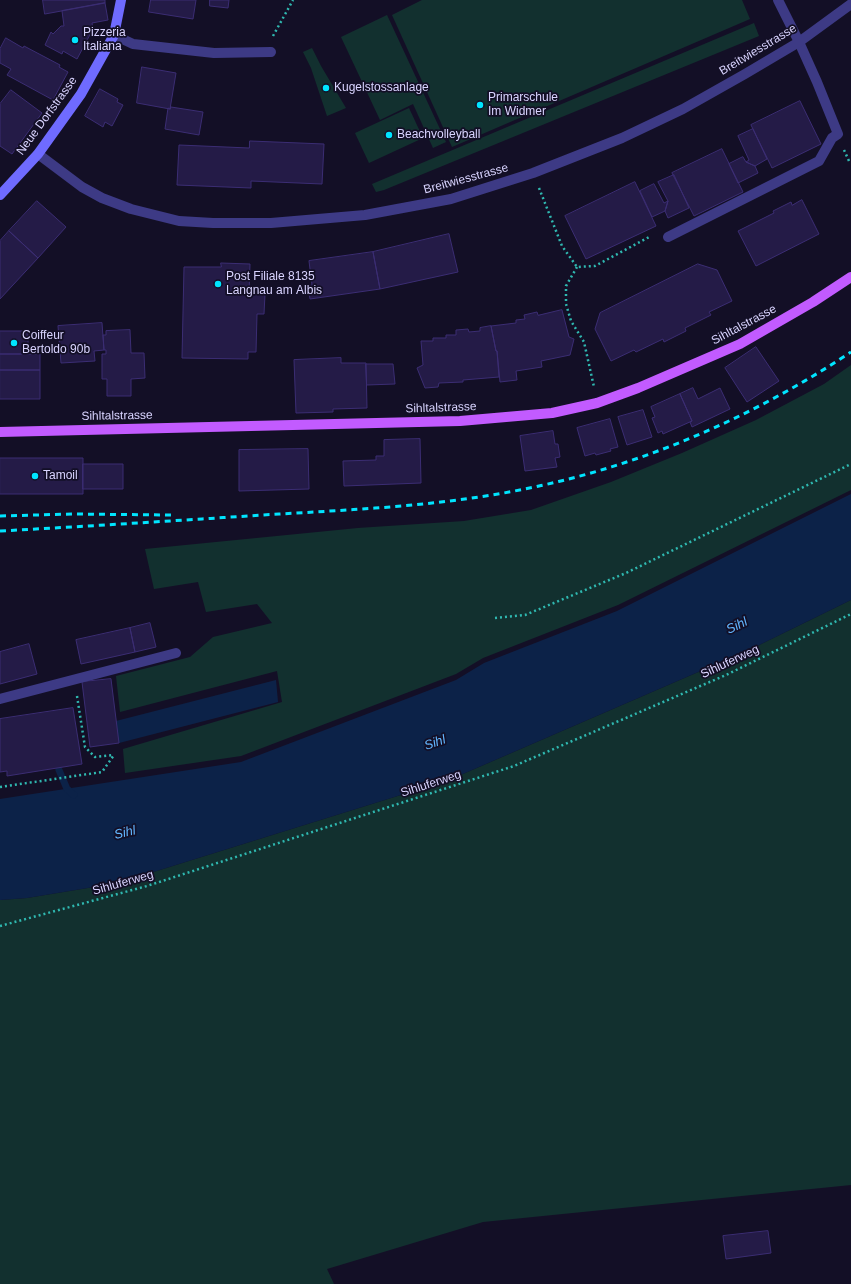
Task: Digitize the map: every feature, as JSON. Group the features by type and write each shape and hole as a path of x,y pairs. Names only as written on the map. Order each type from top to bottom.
{"main road":[{"name":"Neue Dorfstrasse","path":"0,195 38,154 81,94 114,35 121,0"},
{"name":"Sihltalstrasse","path":"0,432 460,421 552,413 597,403 638,388 740,344 813,302 851,277"}],"street":[{"path":"668,237 819,161 832,138 838,134 817,82 778,0"},
{"name":"Breitwiesstrasse","path":"38,154 82,187 102,198 131,209 179,221 213,223 271,223 365,215 451,199 533,173 622,138 683,109 799,42 851,4"},
{"path":"114,35 133,44 200,52 271,52"},
{"path":"0,699 176,653"}],"path":[{"path":"271,52 272,39 293,0"},
{"path":"533,173 562,246 577,266"},
{"path":"577,266 594,266 651,236 668,237"},
{"path":"577,266 566,286 566,304 571,321 584,342 597,403"},
{"path":"495,618 525,615 626,574 851,464"},
{"name":"Sihluferweg","path":"0,926 147,886 514,766 726,675 851,614"},
{"path":"0,787 102,772 114,755 94,757 85,747 74,680"}],"green space":[{"path":"422,0 742,0 750,19 452,147 392,15"},
{"path":"387,15 446,142 433,148 413,104 380,120 341,37"},
{"path":"754,23 759,36 384,190 376,192 372,184"},
{"name":"Kugelstossanlage","path":"312,48 346,108 327,116 311,68 303,52"},
{"name":"Beachvolleyball","path":"409,108 423,138 369,163 355,133"},
{"path":"851,365 851,490 618,605 483,658 456,674 241,756 125,773 123,749 282,702 277,671 120,712 116,676 190,657 213,637 272,623 257,604 206,612 198,582 154,589 145,549 358,528 464,521 531,510 611,482 682,453 756,420 824,384"},
{"path":"851,600 851,1185 483,1222 327,1269 334,1284 0,1284 0,900 27,898 118,883 449,780 749,650"}],"water":[{"name":"Sihl","path":"851,494 851,600 749,650 449,780 118,883 27,898 0,900 0,799 241,762 456,680 484,663 617,611"},
{"path":"276,680 278,702 119,743 116,721"}],"building":[{"path":"43,0 105,0 105,3 45,14"},
{"path":"151,0 196,0 193,19 149,12"},
{"path":"210,0 229,0 228,8 210,6"},
{"path":"105,3 108,20 92,23 93,29 77,59 63,51 62,54 45,45 51,32 53,34 61,26 64,26 62,11"},
{"path":"6,38 23,48 24,46 60,65 59,67 68,72 53,100 7,75 11,69 0,63 0,49"},
{"path":"142,67 176,73 170,109 137,103"},
{"path":"100,89 118,99 117,102 123,105 112,126 105,122 103,127 85,116"},
{"path":"11,90 42,113 12,154 0,146 0,104"},
{"path":"800,101 821,144 772,168 751,125"},
{"path":"171,107 203,112 199,135 165,129 168,108 170,109"},
{"path":"753,129 767,159 755,166 746,162 749,160 738,136"},
{"path":"250,141 324,144 322,184 251,181 251,188 177,185 179,145 249,148"},
{"path":"722,149 743,192 694,216 672,173"},
{"path":"743,157 746,162 755,166 758,173 738,183 729,164"},
{"path":"674,175 689,208 668,218 665,211 668,201 658,182"},
{"path":"635,182 656,226 586,259 565,216"},
{"path":"654,184 664,203 668,201 665,211 652,217 640,191"},
{"path":"802,200 819,234 756,266 738,231 774,213 773,211 791,202 792,205"},
{"path":"37,201 66,227 38,258 9,231"},
{"path":"9,231 38,258 0,299 0,241"},
{"path":"449,234 458,272 380,289 373,252"},
{"path":"373,252 380,289 310,299 308,286 312,285 309,261"},
{"path":"221,263 250,264 249,294 265,294 264,314 257,314 256,352 248,352 248,359 182,358 184,267 221,267"},
{"path":"698,264 717,270 732,301 709,312 711,315 685,328 686,331 664,342 663,339 636,352 634,350 611,361 595,329 600,313"},
{"path":"562,310 569,337 574,339 570,355 541,361 542,367 516,371 517,380 500,382 497,351 491,326 516,323 516,320 525,319 524,315 537,312 538,315"},
{"path":"102,323 104,350 94,351 95,361 61,363 58,326"},
{"path":"491,326 497,351 499,377 463,380 463,382 439,383 438,387 425,388 417,368 423,365 421,341 433,341 433,338 446,338 446,335 456,335 456,330 468,329 469,332 480,331 480,328"},
{"path":"130,330 131,353 144,353 145,378 131,379 131,396 107,396 107,379 102,379 102,354 106,354 106,350 104,350 103,335 106,335 106,331"},
{"name":"Coiffeur Bertoldo 90b","path":"0,331 28,331 28,354 0,354"},
{"path":"756,347 779,381 747,402 725,368"},
{"path":"0,354 40,354 40,370 0,370"},
{"path":"341,358 341,363 366,363 367,408 333,409 333,412 296,413 294,360"},
{"path":"366,364 393,364 395,384 367,385"},
{"path":"0,370 40,370 40,399 0,399"},
{"path":"693,388 698,399 720,388 730,409 692,427 690,422 692,421 680,394"},
{"path":"680,394 692,421 663,434 662,431 658,433 652,418 655,417 651,407"},
{"path":"643,410 652,437 627,445 618,417"},
{"path":"610,419 618,447 610,449 611,451 585,456 577,428"},
{"path":"553,431 555,444 558,444 560,457 555,458 557,467 525,471 520,436"},
{"path":"420,439 421,483 344,486 343,461 376,460 376,456 384,456 384,440"},
{"path":"308,449 309,489 239,491 239,450"},
{"path":"0,458 83,458 83,494 0,494"},
{"path":"83,464 123,464 123,489 83,489"},
{"path":"150,623 156,647 135,652 130,628"},
{"path":"130,628 135,652 81,664 76,640"},
{"path":"29,644 37,674 0,684 0,652"},
{"path":"111,679 119,743 90,747 82,682"},
{"path":"73,708 82,764 7,776 7,771 0,772 0,719"},
{"path":"768,1231 771,1253 726,1259 723,1236"}],"waterway":[{"path":"59,770 67,789 74,795"}],"railway":[{"path":"0,531 409,505 474,498 539,486 621,464 701,434 778,396 851,352"},
{"path":"0,516 72,514 171,515"}],"place":[{"name":"Pizzeria Italiana","path":"75,40"},
{"name":"Kugelstossanlage","path":"326,88"},
{"name":"Primarschule Im Widmer","path":"480,105"},
{"name":"Beachvolleyball","path":"389,135"},
{"name":"Post Filiale 8135 Langnau am Albis","path":"218,284"},
{"name":"Coiffeur Bertoldo 90b","path":"14,343"},
{"name":"Tamoil","path":"35,476"}]}
